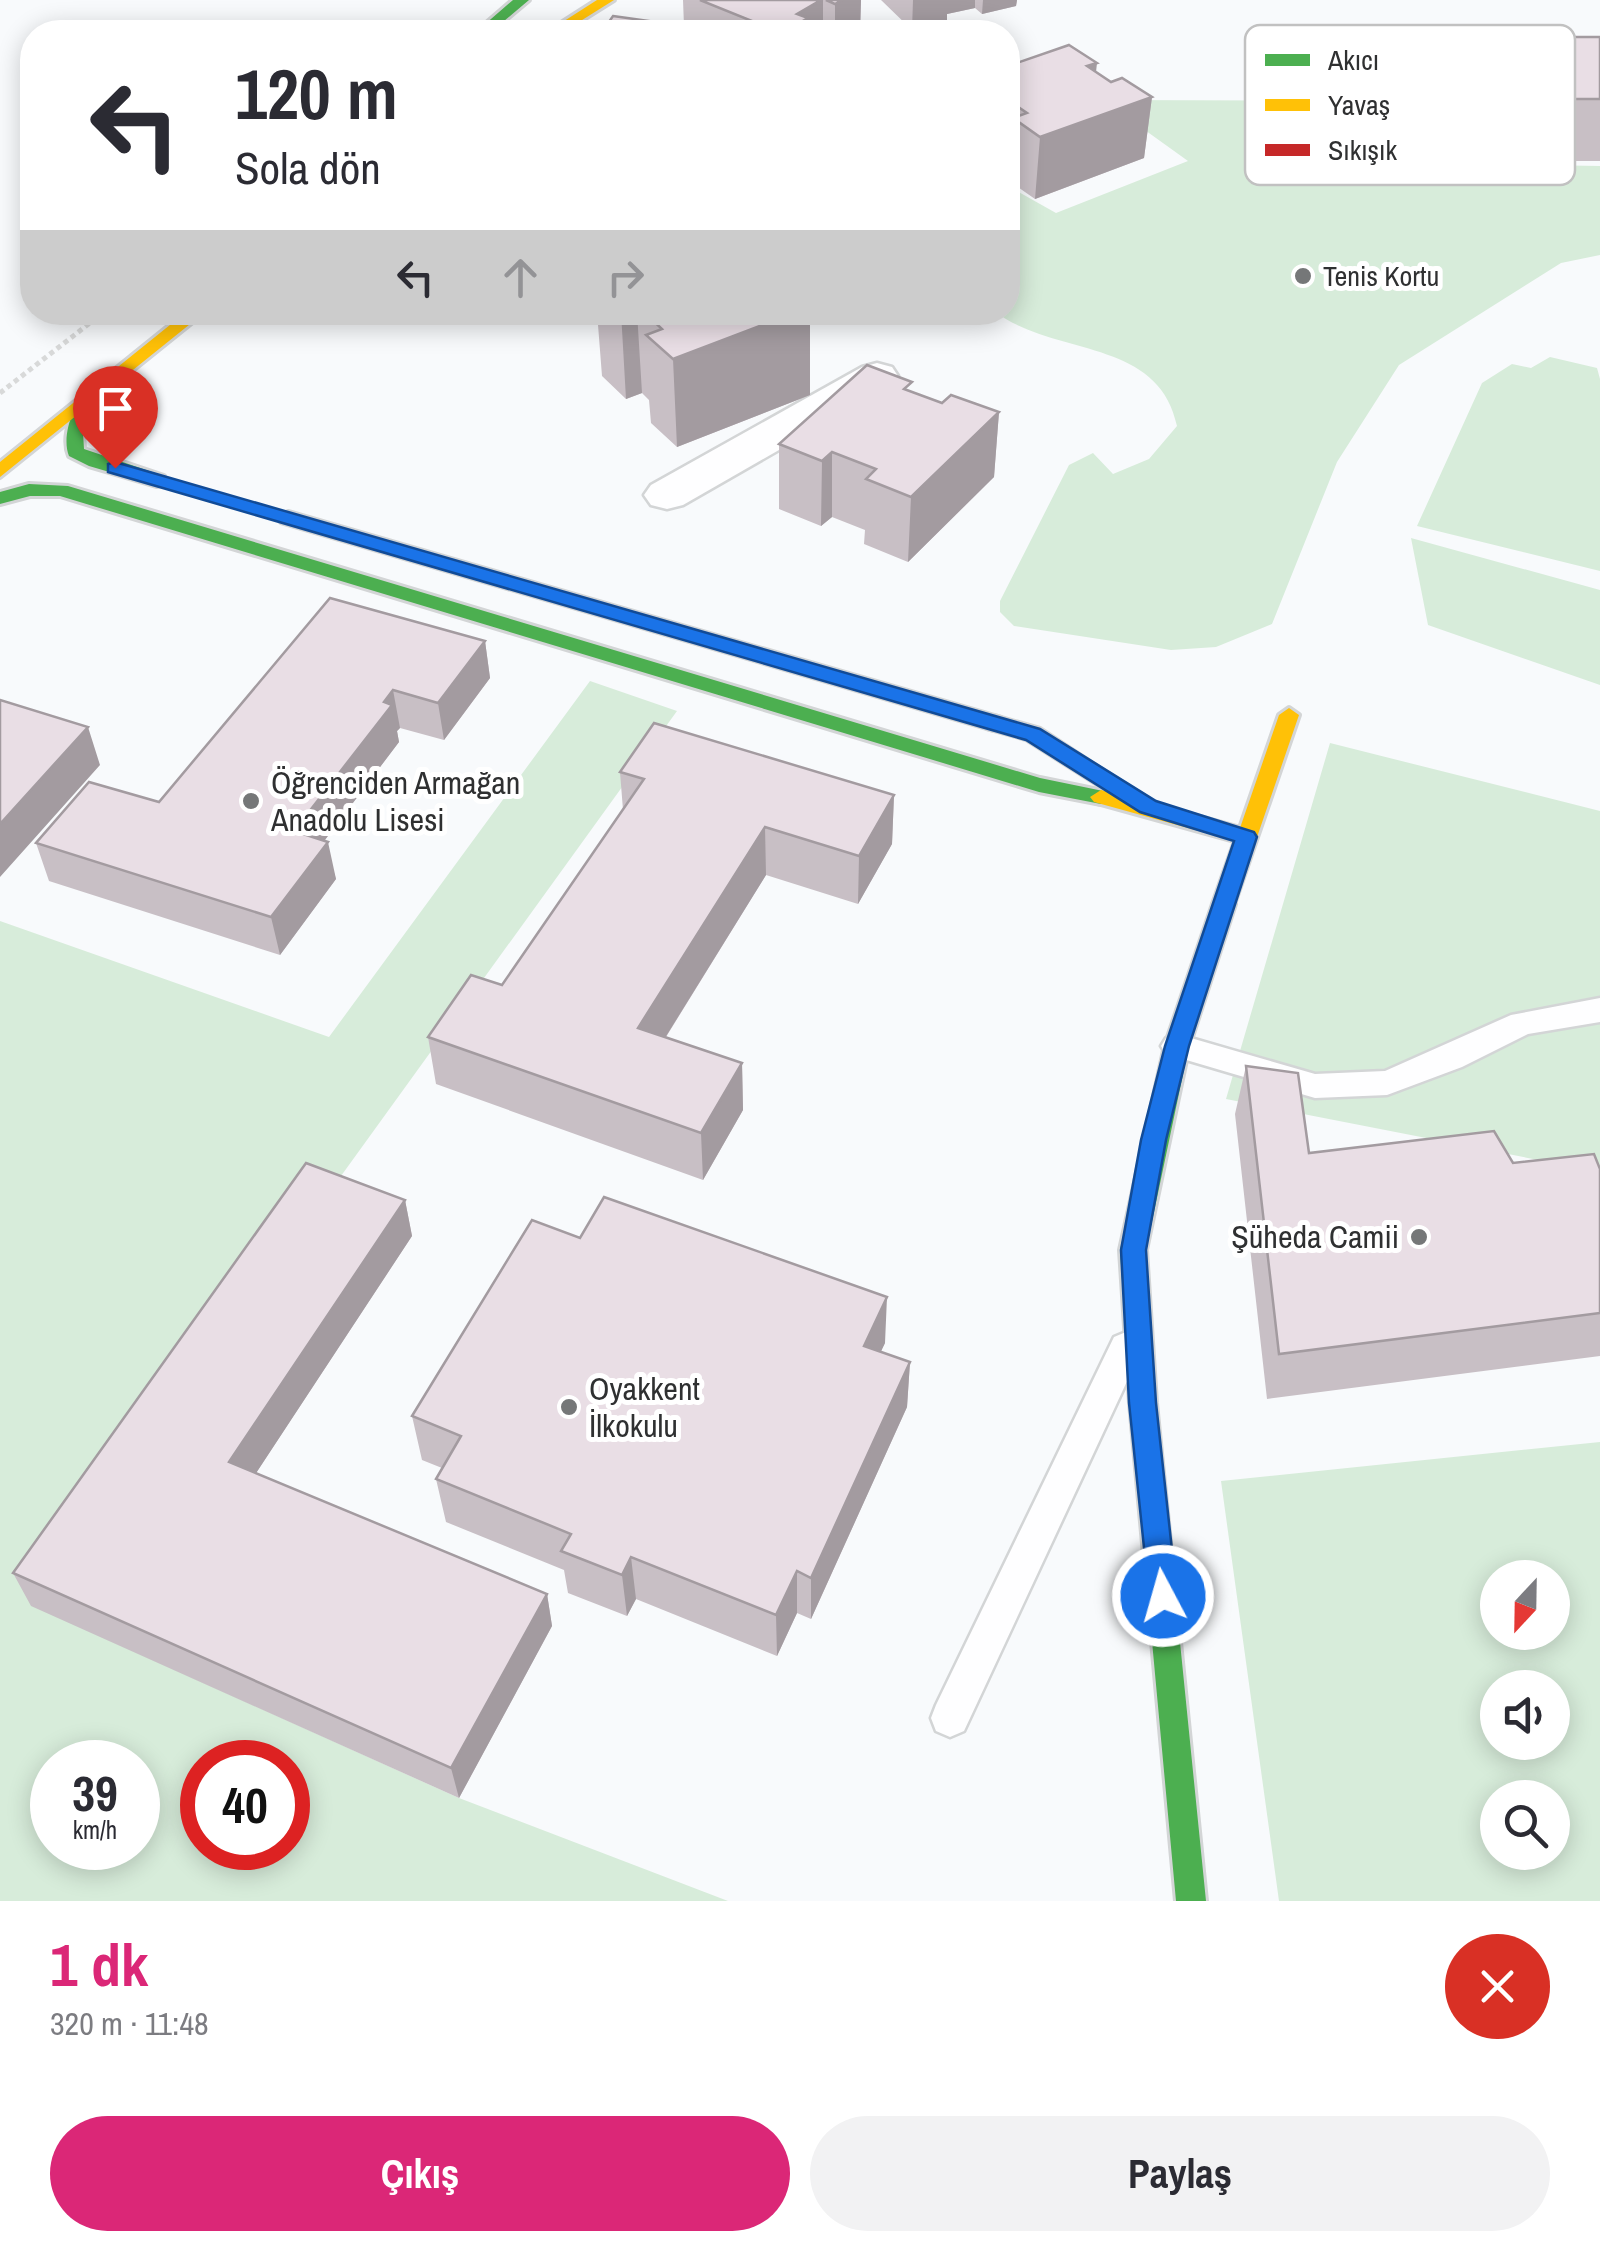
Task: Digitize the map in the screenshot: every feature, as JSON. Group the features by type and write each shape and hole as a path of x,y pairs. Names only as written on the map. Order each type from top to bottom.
{"street":[{"path":"498,20 522,0"},
{"path":"574,20 607,0"},
{"path":"0,470 182,325"},
{"path":"668,495 877,376"},
{"path":"93,397 74,433 75,452 95,462 172,485"},
{"path":"0,498 29,490 61,490 1039,786 1148,807 1246,837"},
{"path":"268,512 1033,734 1148,807"},
{"path":"1191,1901 1134,1250 1154,1140 1177,1046 1246,837 1268,790 1289,714"}],"lane":[{"path":"1177,1046 1315,1086 1387,1082 1452,1058 1522,1023 1600,1010"},
{"path":"950,1718 1138,1321"}],"path":[{"path":"0,393 87,325"}],"green space":[{"path":"1103,100 1245,101 1245,185 1575,185 1575,166 1600,166 1600,255 1561,263 1399,365 1337,462 1272,624 1216,647 1171,650 1014,626 1000,612 1000,601 1069,465 1093,453 1113,474 1149,459 1177,426 1166,398 1149,377 1127,363 1018,325 1020,193 1056,213 1188,161"},
{"path":"1550,357 1597,368 1600,379 1600,571 1417,526 1482,383 1512,364 1531,368"},
{"path":"1411,538 1600,590 1600,685 1428,625"},
{"path":"590,681 677,711 31,1605 459,1798 728,1901 0,1901 0,921 329,1037"},
{"path":"1330,743 1600,811 1600,1172 1226,1099"},
{"path":"1600,1442 1600,1901 1279,1901 1221,1481"}],"building":[{"path":"700,0 821,0 797,14 808,18 804,20 749,20"},
{"path":"1575,37 1600,37 1600,99 1575,99"},
{"path":"1069,45 1097,63 1087,66 1111,82 1122,78 1152,97 1040,137 1020,123 1020,116 1027,113 1020,108 1020,62"},
{"path":"658,325 762,325 673,359 646,335 662,329"},
{"path":"867,365 912,382 904,389 942,403 951,395 999,412 911,497 866,479 876,469 832,452 822,461 779,444"},
{"path":"330,598 485,641 438,703 393,690 384,702 392,705 294,831 328,842 271,917 36,843 89,782 159,802"},
{"path":"0,700 88,727 0,824"},
{"path":"654,723 894,795 859,856 765,827 638,1028 742,1063 701,1133 428,1037 471,975 502,985 644,779 620,772"},
{"name":"Şüheda Camii","path":"1246,1066 1298,1073 1309,1153 1494,1131 1513,1163 1594,1154 1600,1169 1600,1313 1279,1354"},
{"path":"306,1163 405,1200 229,1462 547,1594 451,1768 13,1573"},
{"path":"604,1197 887,1297 864,1346 910,1362 811,1578 797,1571 776,1615 631,1557 622,1575 561,1551 571,1534 436,1479 461,1436 412,1416 532,1220 580,1238"}],"traffic: fast":[{"path":"498,20 522,0"},
{"path":"93,397 74,433 75,452 95,462 157,480"},
{"path":"0,498 29,490 61,490 1039,785 1101,797"},
{"path":"288,518 994,723"},
{"path":"1191,1901 1143,1403 1133,1250 1177,1046 1224,904"}],"traffic: slow":[{"path":"574,20 607,0"},
{"path":"0,471 181,325"},
{"path":"1224,904 1289,715"},
{"path":"1101,797 1246,837"}],"traffic: jam":[{"path":"994,723 1033,734 1120,789"}],"place":[{"name":"Tenis Kortu","path":"1303,276"},
{"name":"Öğrenciden Armağan Anadolu Lisesi","path":"251,801"},
{"name":"Şüheda Camii","path":"1419,1237"},
{"name":"Oyakkent İlkokulu","path":"569,1407"}],"route":[{"path":"115,468 1033,734 1148,807 1246,837 1177,1046 1154,1140 1134,1250 1143,1403 1163,1596"}]}
